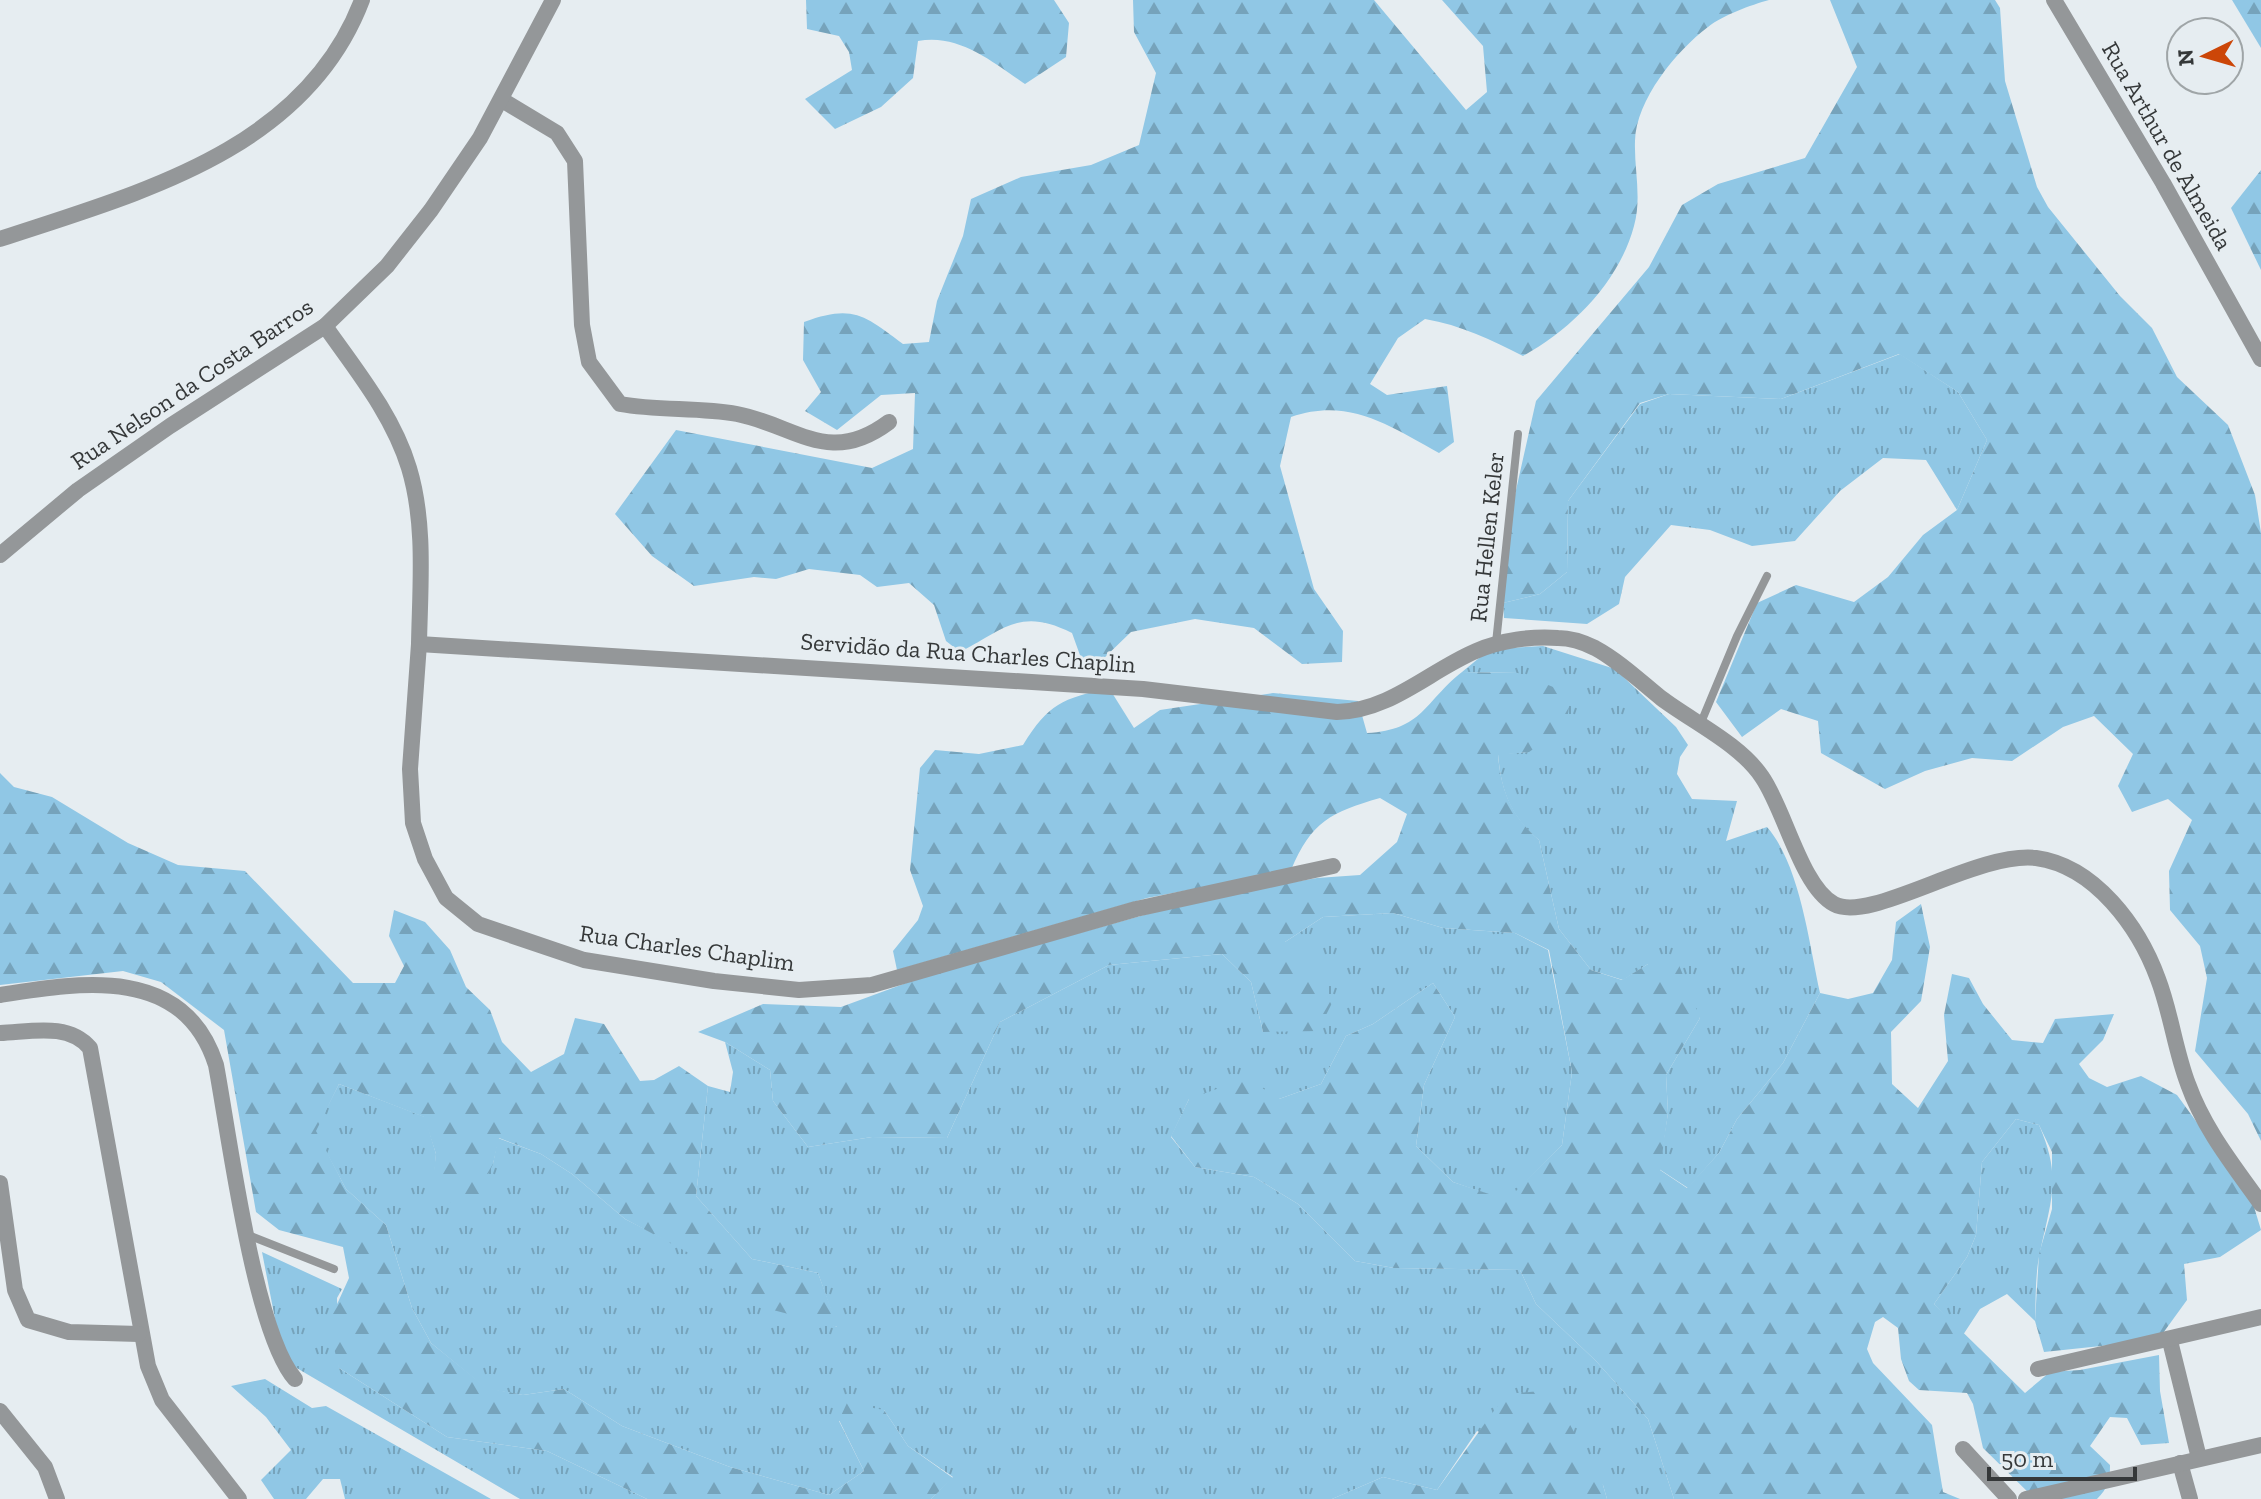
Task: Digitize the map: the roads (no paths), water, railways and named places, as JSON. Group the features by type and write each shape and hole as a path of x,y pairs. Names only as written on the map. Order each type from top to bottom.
{"street":[{"path":"0,239 133,194 239,145 298,97 329,63 350,31 362,0"},
{"name":"Rua Nelson da Costa Barros","path":"0,555 78,490 170,426 325,326 387,266 431,210 502,100 553,0"},
{"name":"Rua Arthur de Almeida","path":"2054,0 2163,183 2261,359"},
{"path":"502,100 557,133 575,161 582,325 589,362 620,404 739,415 826,443 860,441 889,422"},
{"name":"Rua Charles Chaplim","path":"325,326 392,426 409,468 419,518 419,644 410,769 413,823 425,859 446,898 478,924 584,960 714,981 799,990 872,985 1136,909 1218,888 1333,866"},
{"name":"Servidão da Rua Charles Chaplin","path":"419,644 1143,689 1311,711 1346,712 1377,705 1474,652 1496,644 1543,638 1576,640 1620,665 1761,774 1810,879 1822,896 1836,905 1862,908 2000,859 2051,860 2075,870 2100,890 2149,956 2194,1099 2207,1128 2261,1204"},
{"path":"0,995 95,982 121,985 155,995 174,1006 196,1026 210,1046 216,1065 248,1235 278,1355 295,1379"},
{"path":"0,1033 62,1031 75,1034 90,1048 139,1334 162,1400 239,1499"},
{"path":"0,1183 15,1290 28,1320 69,1332 139,1334"},
{"path":"2038,1369 2170,1341 2261,1317"},
{"path":"2170,1341 2199,1458"},
{"path":"0,1411 45,1467 57,1499"},
{"path":"2026,1499 2261,1445"},
{"path":"1963,1449 2009,1499"},
{"path":"2180,1463 2190,1499"}],"lane":[{"name":"Rua Hellen Keler","path":"1496,644 1518,434"},
{"path":"1699,726 1737,636 1767,576"},
{"path":"248,1235 334,1269"}]}
